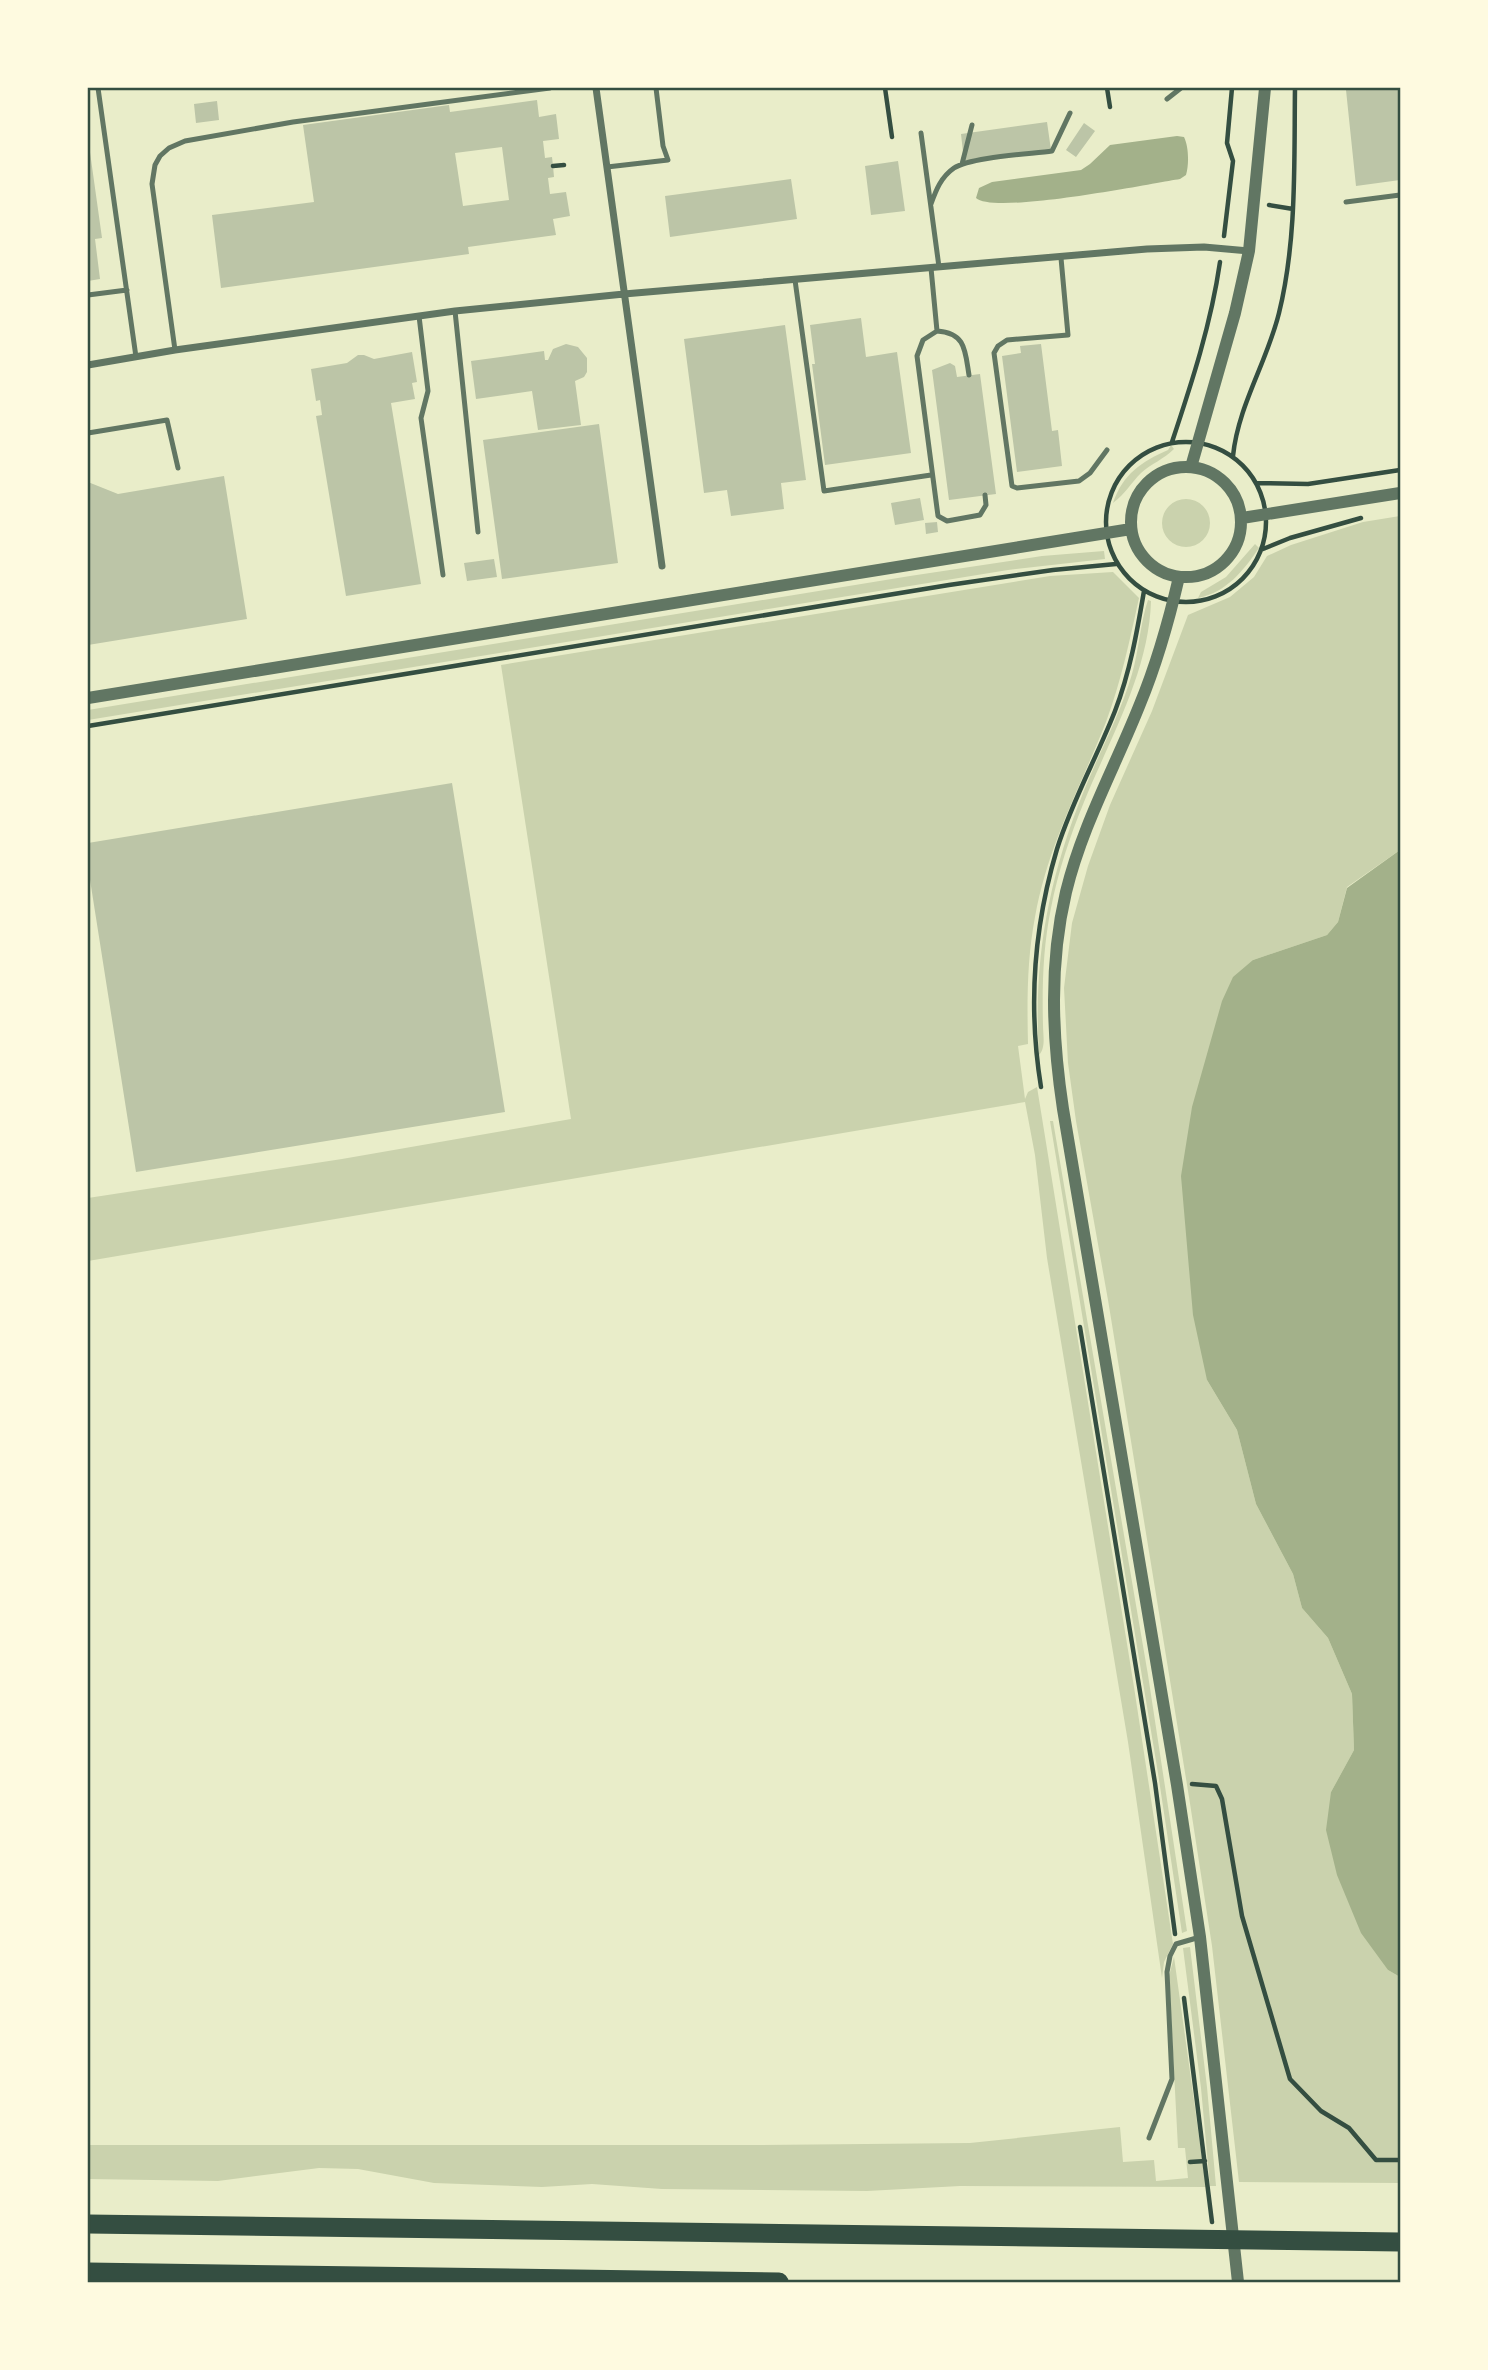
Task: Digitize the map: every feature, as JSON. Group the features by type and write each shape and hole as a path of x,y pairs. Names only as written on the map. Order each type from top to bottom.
{"highway":[{"path":"88,2224 1209,2234 1260,2241 1401,2242"},
{"path":"88,2272 779,2283"}],"street":[{"path":"596,88 662,566"},
{"path":"1191,467 1235,313 1249,251 1265,88"},
{"path":"88,365 419,316 624,294 1174,248 1249,251"},
{"path":"1176,467 1191,467 1210,472 1225,482 1236,497 1241,518 1241,531 1226,561 1204,574 1179,577 1161,572 1147,561 1136,546 1131,529 1131,512 1137,496 1147,483 1160,473 1176,467"},
{"path":"1241,518 1401,493"},
{"path":"88,698 1131,529"},
{"path":"1179,577 1146,687 1093,812 1066,892 1055,964 1053,1020 1056,1067 1177,1784 1200,1937 1238,2283"}],"lane":[{"path":"98,88 136,356"},
{"path":"175,351 152,184 155,164 169,148 185,141 293,122 550,88"},
{"path":"607,167 668,160 663,146 656,88"},
{"path":"1167,99 1181,88"},
{"path":"931,204 944,177 962,164 1052,151 1070,113"},
{"path":"962,164 972,125"},
{"path":"921,133 931,204 937,331"},
{"path":"1346,202 1401,195"},
{"path":"1061,258 1068,335 1007,340 998,345 994,353 1012,486 1017,488 1079,481 1090,473 1107,450"},
{"path":"795,279 824,491 931,475"},
{"path":"88,295 127,290"},
{"path":"455,312 478,532"},
{"path":"419,316 428,391 421,418 443,575"},
{"path":"969,375 962,341 954,335 937,331 923,340 917,356 936,512 943,520 980,515 986,505 985,495"},
{"path":"88,433 167,420 178,468"},
{"path":"1149,2138 1172,2079 1167,1972 1170,1956 1176,1944 1200,1937"}],"path":[{"path":"885,88 892,137"},
{"path":"1107,88 1110,107"},
{"path":"1172,442 1208,327 1222,249 1233,161 1227,143 1232,88"},
{"path":"1233,456 1239,423 1272,339 1282,297 1293,216 1295,88"},
{"path":"553,166 564,165"},
{"path":"1172,442 1198,442 1233,456 1245,467 1257,483 1264,499 1266,532 1262,550 1251,570 1236,586 1216,597 1194,603 1173,602 1144,592 1116,565 1106,533 1106,515 1110,494 1121,475 1135,460 1152,449 1172,442"},
{"path":"1257,483 1308,484 1401,470"},
{"path":"1262,550 1290,538 1366,517"},
{"path":"88,726 949,585 1053,570 1116,565"},
{"path":"1177,1784 1216,1786 1222,1799 1242,1916 1290,2079 1321,2111 1349,2128 1376,2160 1401,2160"},
{"path":"1183,1997 1205,2161 1209,2234"},
{"path":"1190,2162 1205,2161"}],"shaded area":[{"path":"1184,137 1188,156 1186,175 1180,179 1040,201 989,202 976,198 979,188 992,182 1081,170 1110,145"},
{"path":"1171,445 1174,449 1141,473 1113,503 1122,484 1134,470 1168,450"},
{"path":"1186,499 1203,506 1210,523 1203,540 1186,547 1169,540 1162,523 1169,506"},
{"path":"1400,516 1400,850 1347,887 1338,922 1327,935 1253,960 1207,1380 1237,1430 1256,1504 1293,1574 1302,1608 1328,1638 1352,1694 1354,1750 1331,1792 1388,1970 1400,1977 1400,2183 1239,2182 1212,1946 1108,1300 1076,1121 1068,1063 1064,988 1072,923 1088,866 1110,805 1152,711 1188,615 1230,597 1254,577 1267,556 1291,545 1363,522"},
{"path":"1255,544 1259,548 1226,586 1198,598 1201,592 1226,577"},
{"path":"1104,551 1105,559 1008,570 88,720 88,710 910,576 1042,556"},
{"path":"1113,572 1139,598 1111,707 1048,865 1032,933 1028,1044 1018,1046 1025,1099 1028,1092 1037,1087 1134,1687 1173,1944 1164,1962 1162,1978 1128,1742 1047,1258 1035,1155 1025,1102 88,1261 88,1198 342,1159 571,1119 501,665 1050,576"},
{"path":"1148,600 1151,601 1149,627 1136,679 1079,815 1054,895 1045,952 1044,1041 1039,1055 1038,987 1052,889 1083,793 1127,689"},
{"path":"1400,850 1400,1977 1388,1970 1361,1933 1337,1875 1326,1830 1331,1792 1354,1750 1352,1694 1328,1638 1302,1608 1293,1574 1256,1504 1237,1430 1207,1380 1193,1315 1181,1176 1192,1107 1222,1001 1233,977 1253,960 1327,935 1338,922 1347,888"},
{"path":"1050,1121 1053,1121 1148,1675 1187,1931 1182,1933 1158,1773"},
{"path":"1190,1947 1216,2186 1210,2186 1201,2088 1183,1948"},
{"path":"1174,1957 1206,2187 960,2186 867,2191 662,2189 592,2184 542,2187 434,2183 358,2169 319,2168 218,2181 88,2179 88,2145 970,2143 1120,2127 1123,2162 1154,2160 1156,2181 1188,2178 1185,2148 1178,2148 1169,1976"}],"building":[{"path":"1400,88 1400,180 1356,186 1346,90"},
{"path":"537,100 539,117 556,114 559,139 543,141 545,158 552,157 554,177 548,178 550,194 566,192 570,216 553,219 556,235 468,247 469,254 221,288 212,215 314,202 303,125 449,105 450,112","holes":["502,147 509,200 463,206 455,153"]},
{"path":"217,101 219,120 196,123 194,104"},
{"path":"1047,122 1051,150 964,161 961,134"},
{"path":"1084,123 1095,131 1076,157 1066,150"},
{"path":"88,138 102,238 95,239 100,279 88,281"},
{"path":"898,161 905,211 871,215 865,166"},
{"path":"791,179 797,219 670,237 665,196"},
{"path":"861,318 866,357 897,352 911,453 825,465 812,364 815,364 810,325"},
{"path":"785,325 806,480 781,483 784,509 731,516 727,490 704,493 684,339"},
{"path":"566,344 578,347 587,358 587,372 584,377 575,381 581,425 538,430 532,391 476,399 471,361 544,351 545,360 548,360 553,349"},
{"path":"1041,344 1052,431 1058,430 1062,466 1017,472 1002,356 1021,353 1020,346"},
{"path":"412,352 417,382 412,383 415,399 391,403 421,584 346,596 316,416 322,415 320,400 316,401 311,369 347,363 358,355 374,359"},
{"path":"950,363 955,366 957,377 980,374 996,494 949,500 932,370"},
{"path":"599,424 618,563 502,579 483,440"},
{"path":"224,476 247,619 88,645 88,482 118,494"},
{"path":"920,498 924,520 895,525 891,503"},
{"path":"937,522 938,532 926,534 925,523"},
{"path":"494,559 497,577 467,581 464,563"},
{"path":"452,783 505,1112 136,1172 88,867 88,843"}]}
